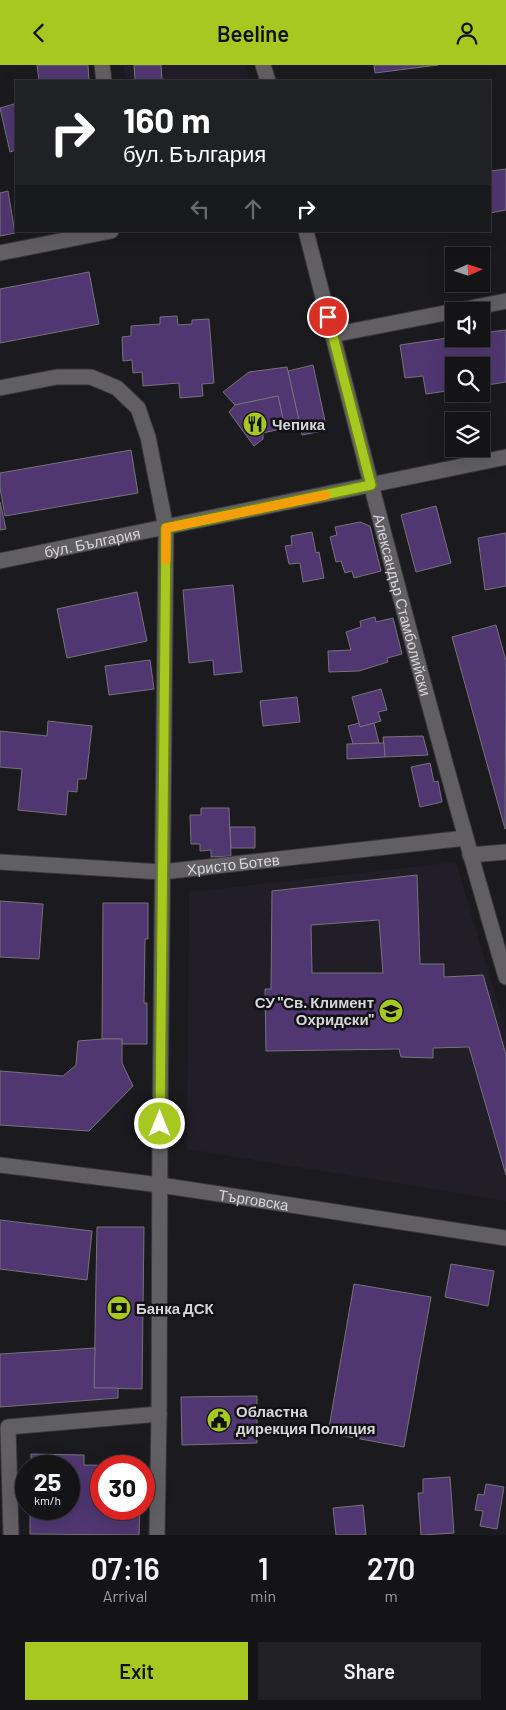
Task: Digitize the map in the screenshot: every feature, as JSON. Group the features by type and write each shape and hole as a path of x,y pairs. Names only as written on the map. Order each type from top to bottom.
{"street":[{"path":"102,65 104,80"},
{"path":"263,65 268,80"},
{"path":"0,253 106,232"},
{"name":"Александър Стамболийски","path":"306,232 371,485 470,855 506,977"},
{"path":"332,335 506,301"},
{"path":"0,388 57,377 91,377 117,387 138,408 146,429 166,528 159,1414 156,1535"},
{"name":"бул. България","path":"0,561 506,457"},
{"name":"Христо Ботев","path":"0,862 162,872 466,838"},
{"path":"470,855 506,851"},
{"name":"Търговска","path":"0,1165 160,1185 506,1238"},
{"path":"11,1535 8,1427 159,1414"}],"shaded area":[{"path":"123,65 245,65 250,80 126,80"},
{"path":"456,862 506,1031 506,1201 187,1149 189,892"}],"building":[{"path":"37,65 88,65 89,80 39,80"},
{"path":"134,65 161,65 162,80 135,80"},
{"path":"374,65 438,65 375,73"},
{"path":"14,104 15,150 10,152 0,108"},
{"path":"506,169 506,210 491,213 491,171"},
{"path":"8,191 15,233 0,236 0,193"},
{"path":"89,272 99,324 0,343 0,289"},
{"path":"177,316 178,325 192,324 192,320 209,319 214,383 202,384 203,396 180,398 179,383 143,386 142,372 133,373 132,360 123,361 122,337 131,336 131,326 160,324 160,317"},
{"path":"506,330 506,382 490,385 490,357 445,357 445,391 426,394 423,376 405,378 400,345 445,338 445,347 490,347 490,332"},
{"path":"313,365 327,430 302,435 288,371"},
{"path":"287,367 300,425 285,428 278,396 235,405 223,392 249,372"},
{"path":"278,396 285,428 263,433 263,439 254,446 229,412 235,405"},
{"path":"131,450 138,493 5,516 0,488 0,473"},
{"path":"0,502 6,529 0,530"},
{"path":"436,506 451,563 416,572 401,515"},
{"path":"360,522 370,526 381,571 354,578 352,571 345,573 341,561 336,562 330,537 337,535 335,527"},
{"path":"312,532 316,553 319,552 324,578 303,582 300,563 289,564 285,546 292,545 291,536"},
{"path":"506,533 506,586 485,590 478,538"},
{"path":"233,585 242,672 214,675 213,660 189,663 183,590"},
{"path":"137,592 147,641 67,658 57,609"},
{"path":"375,617 376,622 393,618 402,654 387,658 388,662 359,671 329,672 328,651 351,650 346,632 361,627 360,621"},
{"path":"496,625 506,661 505,829 452,637"},
{"path":"150,660 154,689 109,695 105,666"},
{"path":"381,689 387,710 378,712 381,721 360,727 352,697"},
{"path":"297,697 300,722 263,726 260,701"},
{"path":"48,721 92,726 86,779 78,779 77,792 68,791 66,815 18,810 22,769 0,767 0,731 47,736"},
{"path":"359,723 360,727 374,723 379,743 353,744 348,726"},
{"path":"423,736 428,755 385,757 383,737"},
{"path":"384,743 385,757 347,759 347,744"},
{"path":"430,763 434,782 438,781 442,802 420,807 411,767"},
{"path":"201,808 229,808 231,856 211,857 211,850 200,851 200,844 191,844 190,815 201,815"},
{"path":"230,827 255,827 255,848 231,848"},
{"path":"417,875 420,964 444,964 444,977 483,975 506,1055 506,1175 469,1047 433,1048 433,1058 401,1057 399,1049 266,1051 265,989 271,989 272,891","holes":["379,920 383,973 312,973 311,925"]},
{"path":"0,901 43,904 39,959 0,957"},
{"path":"103,903 148,903 148,939 145,939 144,1003 147,1003 147,1044 122,1044 122,1039 102,1039"},
{"path":"122,1039 122,1063 133,1086 89,1131 0,1125 0,1071 63,1076 76,1065 78,1041"},
{"path":"0,1220 92,1231 87,1280 0,1269"},
{"path":"97,1227 144,1227 142,1389 94,1388"},
{"path":"451,1264 494,1271 488,1306 445,1297"},
{"path":"354,1284 431,1297 404,1447 328,1433"},
{"path":"95,1348 94,1388 118,1388 118,1398 0,1407 0,1354"},
{"name":"Областна дирекция Полиция","path":"257,1396 257,1443 182,1445 181,1397"},
{"path":"31,1454 84,1455 84,1465 90,1465 90,1520 140,1520 139,1535 30,1534 30,1520 80,1520 80,1455"},
{"path":"450,1477 454,1533 421,1535 418,1493 423,1493 423,1479"},
{"path":"486,1484 504,1487 497,1529 480,1526 483,1511 475,1510 478,1494 484,1495"},
{"path":"363,1505 366,1535 336,1535 333,1508"}],"slow traffic":[{"path":"166,560 166,528 326,495"}],"place":[{"name":"Чепика","path":"255,424"},
{"name":"СУ \"Св. Климент Охридски\"","path":"391,1011"},
{"name":"Банка ДСК","path":"119,1308"},
{"name":"Областна дирекция Полиция","path":"219,1420"}],"route":[{"path":"160,1124 166,528 371,485 328,317"}]}
